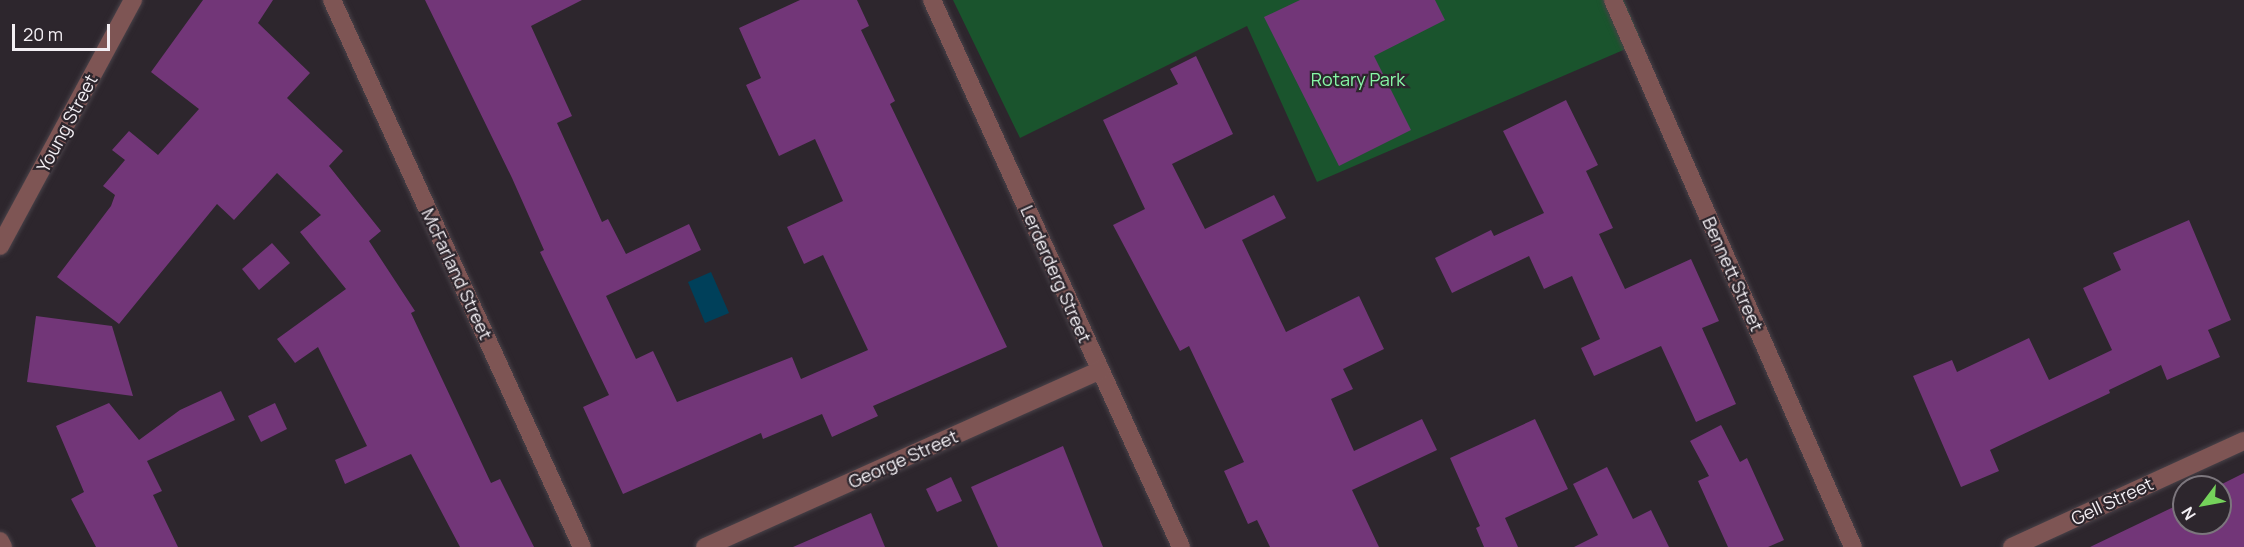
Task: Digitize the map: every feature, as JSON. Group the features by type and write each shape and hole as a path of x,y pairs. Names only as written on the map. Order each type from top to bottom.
{"street":[{"name":"Young Street","path":"0,246 133,0"},
{"name":"McFarland Street","path":"332,0 582,547"},
{"name":"Lerderderg Street","path":"932,0 1181,547"},
{"name":"Bennett Street","path":"1613,0 1853,547"},
{"name":"George Street","path":"705,547 1100,370"},
{"name":"Gell Street","path":"2012,547 2244,441"},
{"path":"0,541 3,547"}],"green space":[{"name":"Rotary Park","path":"953,0 1624,0 1642,42 1317,182 1247,26 1020,138"}],"water":[{"path":"711,272 729,313 705,323 688,282"}],"building":[{"path":"203,0 273,0 258,23 310,73 287,98 343,151 329,166 381,231 369,241 415,311 411,313 491,483 500,479 534,547 460,547 411,454 345,484 335,460 367,446 318,347 295,363 277,339 346,289 300,232 321,215 277,173 234,220 217,204 119,324 57,277 111,206 115,195 103,186 125,160 112,150 129,131 158,155 199,109 151,72"},
{"path":"425,0 582,0 531,26 572,116 557,123 602,222 608,219 626,254 689,224 701,250 606,296 636,359 653,351 677,402 792,357 801,379 868,350 823,255 804,264 787,227 843,201 815,139 779,156 746,85 761,78 739,28 800,0 857,0 869,26 861,30 895,101 890,104 1007,347 873,406 878,416 832,437 822,414 763,439 761,433 623,494 583,407 609,395 540,252 544,250 512,178"},
{"path":"1300,0 1435,0 1445,20 1374,56 1411,130 1339,166 1264,17"},
{"path":"1196,56 1233,134 1172,164 1205,229 1274,195 1286,218 1242,240 1286,332 1359,296 1384,349 1343,369 1353,389 1331,399 1354,451 1422,419 1437,450 1352,490 1379,547 1270,547 1257,520 1248,524 1224,471 1244,462 1189,346 1180,351 1113,225 1145,209 1103,120 1178,84 1170,69"},
{"path":"1566,100 1598,165 1586,171 1613,228 1599,234 1625,289 1691,259 1719,321 1702,328 1736,404 1696,422 1661,346 1594,376 1581,348 1600,339 1572,276 1544,289 1529,256 1452,293 1435,258 1491,230 1494,236 1544,213 1503,131"},
{"path":"2189,220 2231,320 2208,330 2220,357 2167,380 2161,365 2109,390 2110,393 1990,450 1999,471 1961,487 1913,376 1952,360 1957,372 2029,338 2049,380 2112,350 2083,288 2121,270 2113,253"},
{"path":"272,243 290,263 259,290 242,269"},
{"path":"36,316 112,326 133,396 27,382"},
{"path":"221,391 235,420 147,461 162,491 153,495 178,547 96,547 71,499 84,492 56,426 109,403 139,440 180,410"},
{"path":"275,403 287,429 261,442 248,416"},
{"path":"1535,419 1568,489 1505,518 1518,547 1484,547 1476,528 1480,526 1450,458"},
{"path":"1721,425 1740,462 1747,458 1784,540 1768,547 1728,547 1698,481 1709,476 1690,441"},
{"path":"1063,446 1103,547 998,547 971,487"},
{"path":"1607,467 1633,519 1651,510 1669,547 1574,547 1598,535 1573,484"},
{"path":"2244,473 2244,547 2090,547 2172,508 2172,535 2232,535 2232,479"},
{"path":"951,477 962,501 937,512 926,489"},
{"path":"871,513 885,547 793,547"}]}
